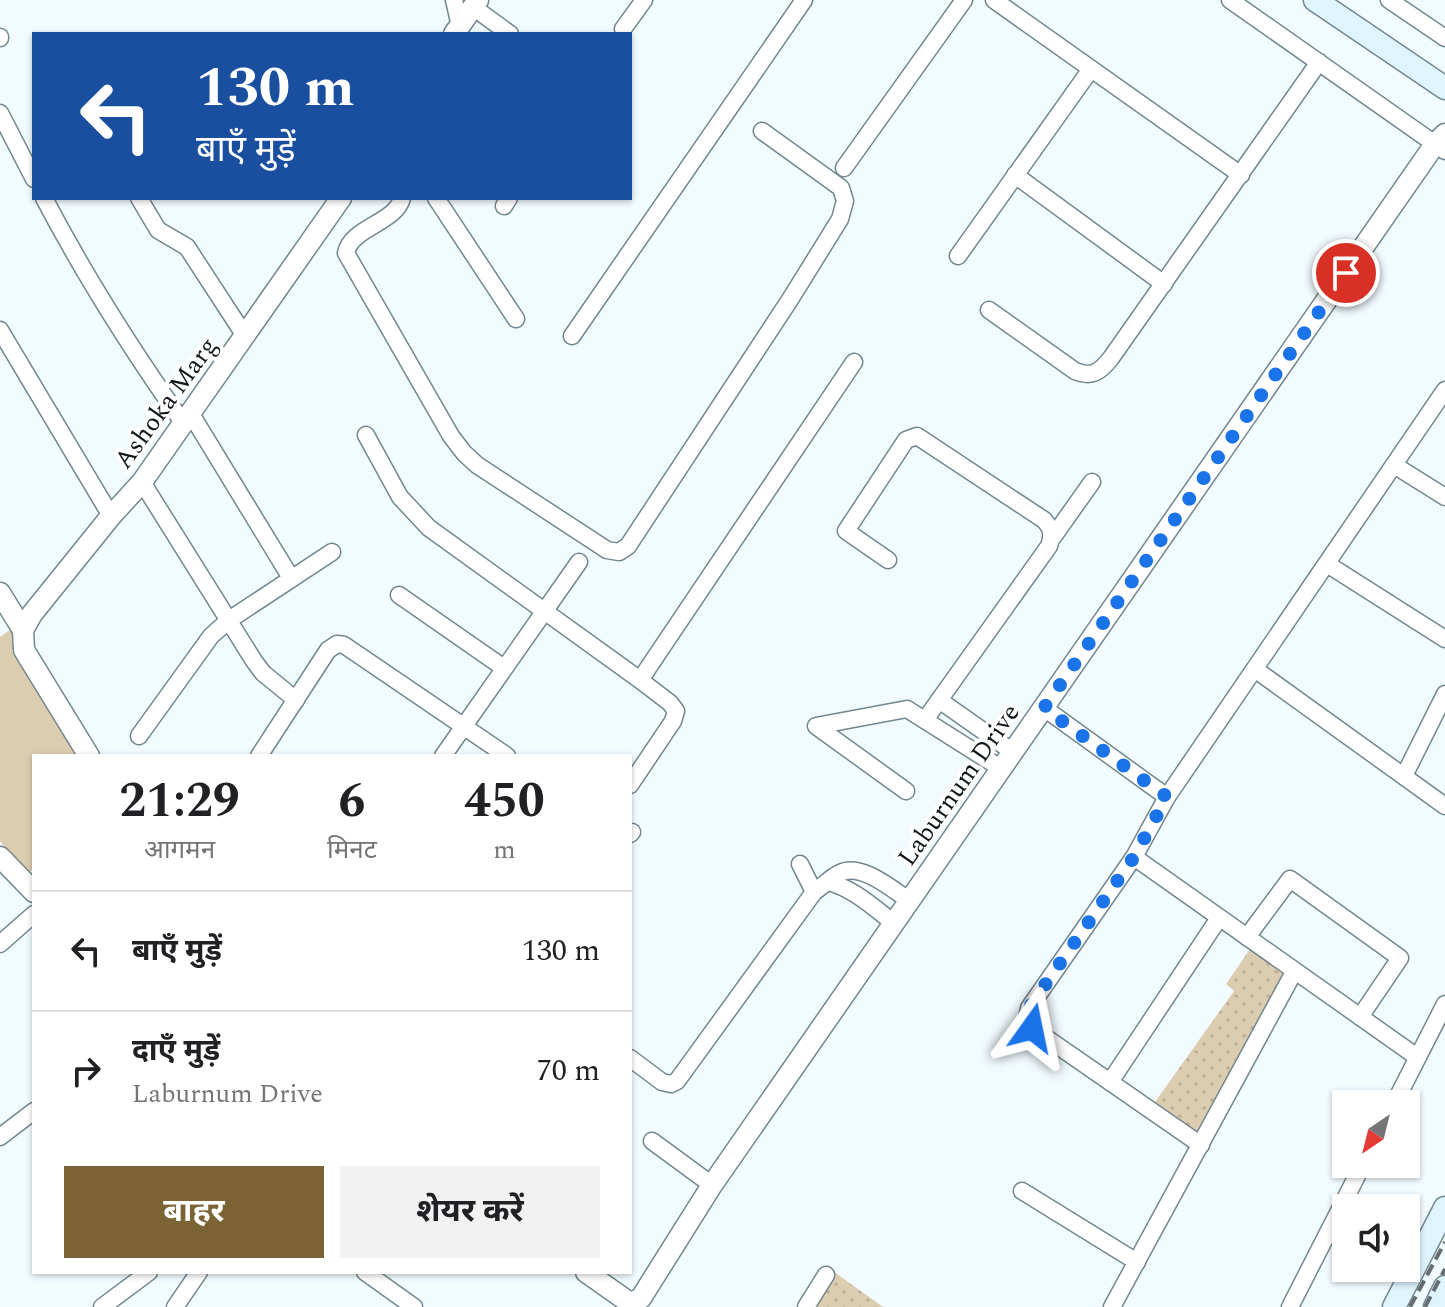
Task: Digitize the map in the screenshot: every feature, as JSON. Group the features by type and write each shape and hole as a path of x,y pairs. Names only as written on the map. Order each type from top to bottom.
{"main road":[{"path":"1315,0 1445,88"},
{"path":"1394,1307 1445,1208"},
{"path":"1435,1307 1445,1287"}],"street":[{"path":"623,29 644,0"},
{"path":"572,336 804,0"},
{"path":"844,168 964,0"},
{"path":"994,0 1241,175"},
{"path":"1230,0 1442,143"},
{"path":"1389,0 1445,38"},
{"path":"457,30 468,2 507,32"},
{"path":"989,310 1075,371 1085,375 1095,374 1111,358 1319,62"},
{"path":"958,256 1091,69"},
{"path":"0,113 32,175"},
{"path":"401,200 398,208 352,242 346,253 451,436 477,465 607,550 619,552 628,546 840,219 845,201 841,188 762,131"},
{"name":"Laburnum Drive","path":"589,1274 627,1301 638,1305 712,1185 1442,143"},
{"path":"1015,175 1164,284"},
{"path":"45,200 83,273 125,339 188,419 291,578"},
{"path":"140,200 158,230 187,247 245,336"},
{"name":"Ashoka Marg","path":"23,630 32,614 142,482 340,200"},
{"path":"437,200 516,319"},
{"path":"0,330 111,516"},
{"path":"640,680 854,362"},
{"path":"1201,1145 1032,1028 1027,1019 1029,1008 1134,857 1167,797 1445,390"},
{"path":"366,435 400,497 415,515 670,703 676,711 673,721 632,782"},
{"path":"888,560 846,531 906,440 917,436 1044,520 1051,528 1053,537"},
{"path":"1394,465 1445,497"},
{"path":"142,482 263,673 296,700"},
{"path":"925,720 1092,482"},
{"path":"139,736 211,636 229,620 332,552"},
{"path":"444,754 579,562"},
{"path":"1327,564 1445,639"},
{"path":"399,595 504,668"},
{"path":"1,596 23,630 24,650 88,754"},
{"path":"260,754 328,650 337,644 344,645 504,754"},
{"path":"1256,670 1445,806"},
{"path":"1404,776 1445,694"},
{"path":"939,700 1008,760"},
{"path":"1044,708 1167,797"},
{"path":"906,791 816,726 907,709 1008,760"},
{"path":"0,857 32,887"},
{"path":"1134,857 1417,1057"},
{"path":"800,864 821,887 847,890 894,923"},
{"path":"632,1060 662,1082 671,1084 677,1081 821,887 840,873 850,869 871,876 910,901"},
{"path":"1247,937 1290,879 1400,958 1360,1017"},
{"path":"0,944 32,916"},
{"path":"1110,1082 1219,918"},
{"path":"1116,1305 1294,972"},
{"path":"1401,1090 1445,1004"},
{"path":"0,1137 32,1113"},
{"path":"652,1141 712,1185"},
{"path":"1290,1307 1356,1178"},
{"path":"1022,1191 1137,1262"},
{"path":"102,1307 146,1274"},
{"path":"175,1307 198,1274"},
{"path":"368,1274 414,1307"},
{"path":"806,1307 826,1275"}],"shaded area":[{"path":"11,629 83,754 32,754 32,870 24,875 0,841 0,637"},
{"path":"1250,949 1286,974 1199,1134 1155,1102 1234,991 1226,984"},
{"path":"833,1271 883,1307 811,1307"}],"railway":[{"path":"1410,1307 1445,1242"},
{"path":"1425,1307 1445,1269"}],"route":[{"path":"1032,1028 1027,1019 1029,1008 1134,857 1167,797 1044,708 1346,273"}]}
